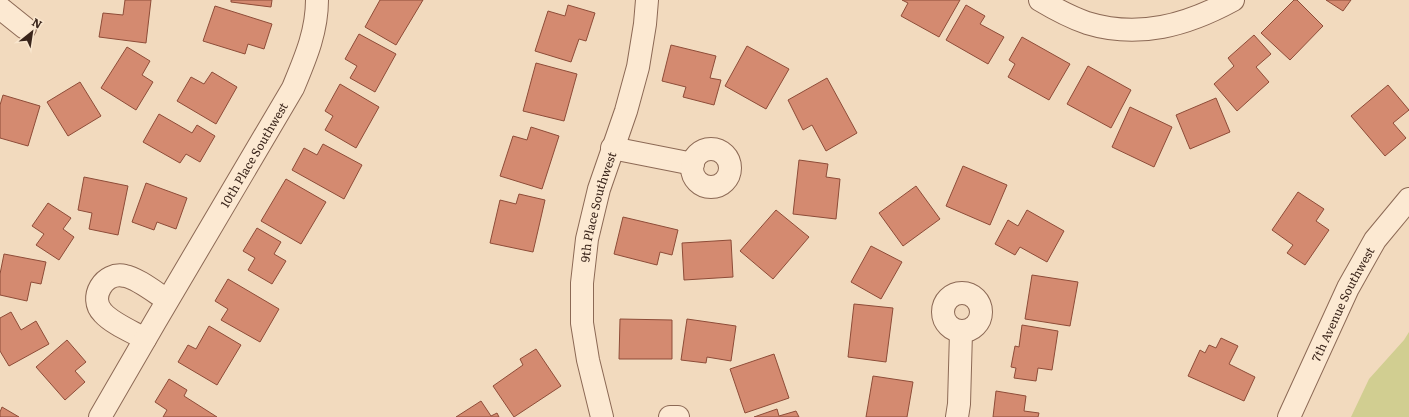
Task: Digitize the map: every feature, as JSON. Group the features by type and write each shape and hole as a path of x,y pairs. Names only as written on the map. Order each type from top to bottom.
{"street":[{"name":"10th Place Southwest","path":"100,417 292,88 305,59 314,32 317,0"},
{"name":"9th Place Southwest","path":"602,417 588,360 583,330 582,284 586,239 599,189 626,111 638,68 647,0"},
{"path":"1040,0 1087,23 1112,28 1135,30 1163,28 1211,12 1233,0"},
{"path":"0,8 25,28"},
{"path":"612,148 693,164"},
{"name":"7th Avenue Southwest","path":"1288,417 1348,288 1375,240 1409,199"},
{"path":"145,339 102,313 98,306 97,298 99,290 103,283 109,278 116,275 124,275 132,278 167,300"},
{"path":"957,417 959,404 961,332"},
{"path":"670,417 678,417"}],"shaded area":[{"path":"1409,332 1409,417 1351,417 1369,379 1404,340"}],"building":[{"path":"125,0 151,0 146,43 99,37 103,13 123,15"},
{"path":"231,0 272,0 271,7 231,2"},
{"path":"380,0 423,0 396,45 365,27"},
{"path":"902,0 960,0 939,37 901,16 908,3"},
{"path":"1294,0 1297,0 1323,26 1290,60 1261,33"},
{"path":"1326,0 1351,0 1343,11"},
{"path":"568,5 595,13 586,41 579,39 571,62 535,51 548,11 565,16"},
{"path":"966,5 985,16 980,24 1004,37 988,64 946,40"},
{"path":"215,6 272,24 264,49 248,44 245,54 203,41"},
{"path":"359,34 396,54 375,92 350,78 357,66 345,59"},
{"path":"1254,35 1271,54 1256,67 1269,82 1237,111 1214,84 1234,66 1228,58"},
{"path":"1022,37 1070,64 1049,100 1008,77 1015,64 1009,60"},
{"path":"671,45 716,56 710,78 721,80 714,105 683,97 686,87 662,81"},
{"path":"747,46 789,69 766,109 725,86"},
{"path":"127,47 150,61 142,75 153,82 136,110 101,88"},
{"path":"536,63 577,74 564,121 523,111"},
{"path":"1088,66 1131,90 1111,128 1067,104"},
{"path":"212,72 237,87 216,124 177,101 191,77 204,84"},
{"path":"827,78 857,133 826,151 812,125 803,130 788,100"},
{"path":"80,82 101,116 68,136 47,102"},
{"path":"340,84 379,107 356,148 325,130 333,116 325,111"},
{"path":"1388,85 1409,110 1393,123 1406,138 1385,156 1351,116"},
{"path":"3,95 40,106 28,146 0,138 0,105"},
{"path":"1216,98 1230,132 1190,149 1176,115"},
{"path":"1130,107 1172,127 1154,167 1112,147"},
{"path":"159,114 192,133 197,125 215,136 200,162 186,154 180,163 143,142"},
{"path":"531,127 559,136 542,189 500,176 513,136 527,140"},
{"path":"323,144 362,165 344,199 292,170 304,148 317,155"},
{"path":"799,160 828,164 826,177 840,179 836,219 793,214"},
{"path":"963,166 1007,185 990,225 946,206"},
{"path":"84,177 128,186 118,235 89,229 92,213 78,210"},
{"path":"286,179 326,202 301,244 261,221"},
{"path":"146,183 187,198 176,229 157,222 154,230 132,222"},
{"path":"916,186 940,219 903,246 879,213"},
{"path":"1298,192 1324,209 1316,221 1329,230 1305,265 1287,253 1293,245 1272,230"},
{"path":"519,194 545,200 533,252 490,243 500,200 516,204"},
{"path":"48,203 71,218 63,229 74,237 59,260 36,245 44,234 32,226"},
{"path":"776,210 809,237 773,279 740,251"},
{"path":"1027,210 1064,231 1047,262 1020,247 1015,255 995,244 1008,220 1018,226"},
{"path":"623,217 678,230 672,255 660,252 657,265 614,254"},
{"path":"257,228 281,242 274,254 286,261 272,284 248,270 255,258 243,251"},
{"path":"731,240 733,277 684,280 682,243"},
{"path":"871,246 902,262 881,299 851,282"},
{"path":"4,254 46,262 41,284 31,282 27,301 0,295 0,274"},
{"path":"1032,275 1078,282 1070,326 1025,319"},
{"path":"228,279 279,309 260,342 221,320 228,309 215,301"},
{"path":"854,304 893,308 886,362 848,357"},
{"path":"11,312 21,330 36,321 49,344 9,366 0,351 0,318"},
{"path":"620,319 672,320 672,359 619,359"},
{"path":"687,319 736,326 731,361 707,357 706,363 681,360"},
{"path":"1022,325 1058,331 1052,370 1038,368 1036,381 1014,378 1016,368 1011,367 1015,346 1019,347"},
{"path":"209,326 241,345 217,385 178,362 188,345 196,349"},
{"path":"1221,338 1238,346 1229,364 1255,377 1244,401 1188,376 1200,350 1205,353 1209,345 1216,348"},
{"path":"67,340 86,362 75,371 85,382 65,400 36,367"},
{"path":"536,349 561,386 514,417 493,386 523,365 520,359"},
{"path":"774,354 789,398 745,413 730,369"},
{"path":"873,376 913,382 907,417 866,417"},
{"path":"169,379 187,390 184,396 217,417 163,417 167,410 155,402"},
{"path":"996,391 1026,396 1024,411 1039,413 1038,417 993,417"},
{"path":"481,401 491,416 497,413 499,417 456,417"},
{"path":"2,407 19,417 0,417"},
{"path":"777,409 779,416 796,411 799,417 754,417"}]}
